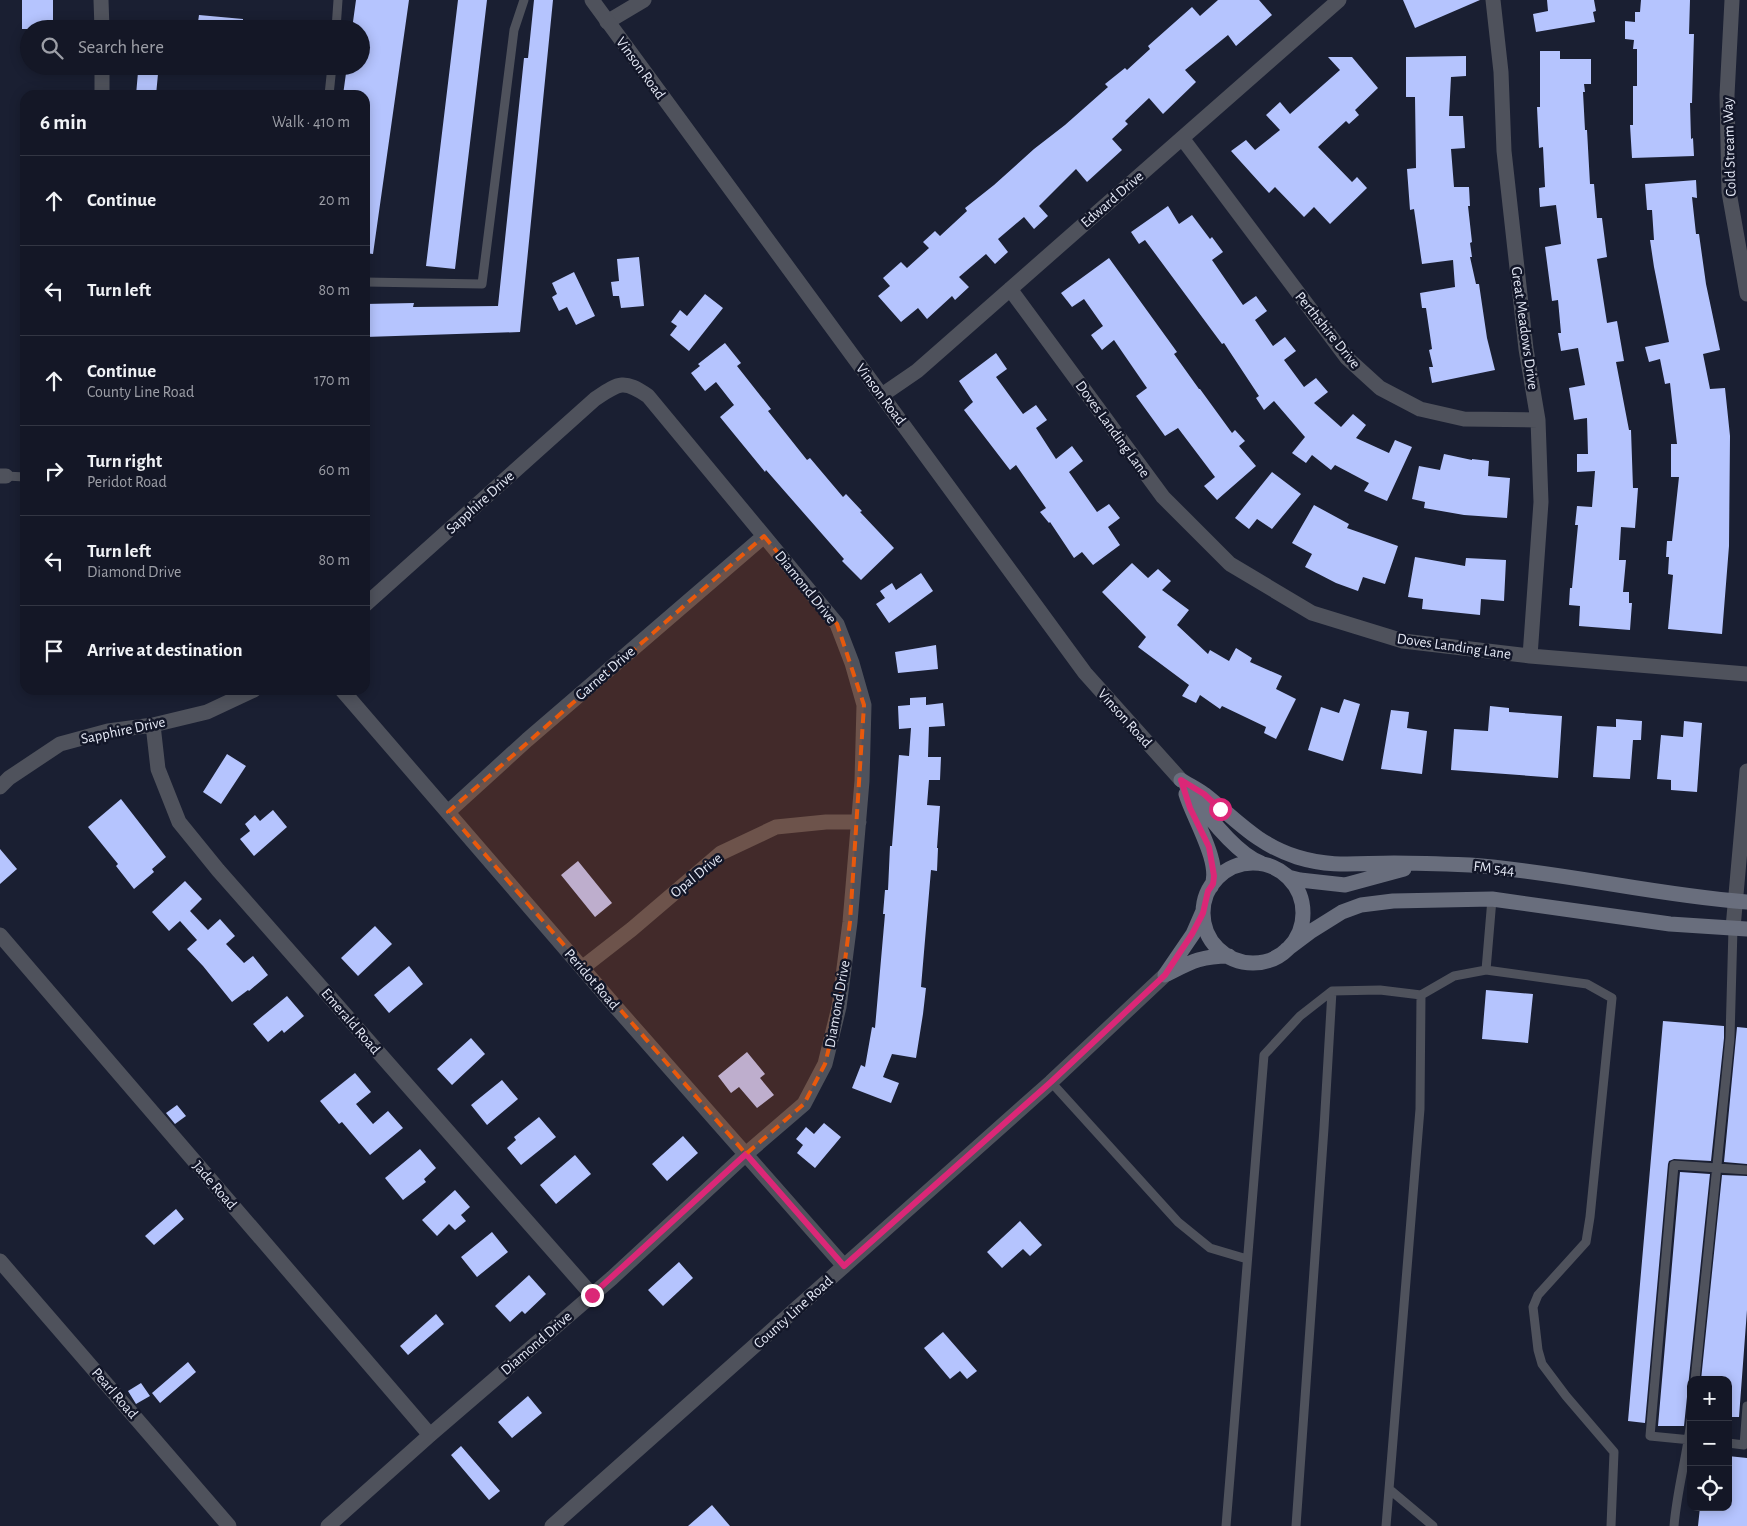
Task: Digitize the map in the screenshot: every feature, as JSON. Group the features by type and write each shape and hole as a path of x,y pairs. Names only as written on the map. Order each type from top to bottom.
{"main road":[{"name":"FM 544","path":"1181,780 1204,794 1261,841 1296,857 1331,865 1394,863 1470,866 1561,876 1742,902"},
{"path":"1181,780 1199,805 1243,852 1253,860 1278,870 1288,878 1300,895 1303,916 1297,937 1286,950 1274,958 1259,962 1243,962 1229,956 1216,946 1210,937 1203,913"},
{"path":"1181,780 1190,808 1209,847 1213,884"},
{"path":"1165,975 1192,934 1203,913 1208,891 1219,876 1236,866 1264,864"},
{"path":"1288,878 1344,885 1420,864"},
{"name":"FM 544","path":"1286,950 1342,912 1361,905 1393,901 1492,899 1670,924 1740,929"},
{"path":"1165,975 1198,959 1211,956 1229,956"}],"street":[{"path":"101,0 102,20"},
{"name":"Vinson Road","path":"592,0 1085,673 1181,780"},
{"path":"607,22 644,0"},
{"name":"Edward Drive","path":"882,395 916,371 1339,0"},
{"name":"Great Meadows Drive","path":"1493,0 1500,72 1504,151 1526,349 1538,420 1541,502 1530,656"},
{"name":"Cold Stream Way","path":"1732,0 1727,95 1730,192 1747,294"},
{"path":"102,75 102,90"},
{"name":"Perthshire Drive","path":"1182,138 1347,358 1380,388 1420,409 1464,419 1538,420"},
{"name":"Doves Landing Lane","path":"1010,289 1163,496 1230,564 1312,613 1403,641 1530,656 1747,674"},
{"name":"Diamond Drive","path":"328,1526 430,1434 592,1295 746,1154 804,1104 826,1064 840,998 850,922 862,781 864,705 852,663 837,624 648,396 631,385 616,386 595,399"},
{"name":"Sapphire Drive","path":"370,601 595,399"},
{"name":"Garnet Drive","path":"448,812 527,740 764,536"},
{"name":"Sapphire Drive","path":"0,787 60,744 108,731 153,724 207,712 243,695"},
{"name":"Peridot Road","path":"346,695 582,968 844,1266"},
{"name":"Emerald Road","path":"153,724 158,770 179,822 224,878 592,1295"},
{"path":"1740,929 1747,771"},
{"name":"Opal Drive","path":"582,968 632,929 721,853 776,827 826,822 859,822"},
{"name":"Jade Road","path":"0,935 430,1434"},
{"name":"County Line Road","path":"553,1526 1051,1082 1165,975"},
{"name":"Pearl Road","path":"0,1261 229,1526"}],"lane":[{"path":"337,20 338,0"},
{"path":"370,282 482,284 514,30 524,0"},
{"path":"329,90 331,75"},
{"path":"3,476 20,477"},
{"path":"1486,970 1492,899"},
{"path":"1695,1376 1740,929"},
{"path":"1226,1526 1264,1055 1300,1016 1332,991 1380,990 1421,996 1454,976 1486,970 1587,984 1612,998 1586,1242 1538,1295 1533,1308 1538,1350 1542,1364 1566,1396 1614,1452 1611,1526"},
{"path":"1296,1526 1324,1138 1332,991"},
{"path":"1386,1526 1420,1109 1421,996"},
{"path":"1051,1082 1178,1222 1210,1248 1247,1259"},
{"path":"1687,1440 1650,1436 1674,1164 1747,1170"},
{"path":"1732,1443 1744,1444 1747,1406"},
{"path":"1674,1526 1676,1500 1687,1453"},
{"path":"1389,1489 1433,1526"}],"highlighted area":[{"path":"764,536 837,624 864,705 850,922 839,1007 825,1064 804,1104 746,1154 448,812"}],"building":[{"path":"22,0 53,0 53,20 22,20"},
{"path":"356,0 409,0 373,254 370,254 370,90 344,90 346,75 370,75 370,20 353,20"},
{"path":"458,0 487,0 455,269 426,266"},
{"path":"534,0 553,0 520,332 370,337 370,304 414,303 413,307 498,306 524,58 528,58"},
{"path":"1218,0 1259,0 1272,15 1236,46 1228,35 1185,70 1196,82 1163,114 1149,98 1125,121 1128,124 1112,139 1122,150 1087,182 1076,169 1039,206 1048,216 1034,229 1024,217 998,239 1008,252 995,264 986,254 959,277 969,287 955,300 952,296 927,319 918,308 901,322 878,296 890,286 883,278 901,262 907,268 929,248 923,242 935,231 940,236 967,211 965,208 1108,87 1105,84 1125,68 1127,70 1150,49 1148,46 1192,7 1200,16"},
{"path":"1403,0 1480,0 1415,28"},
{"path":"1547,0 1594,0 1596,11 1593,12 1595,22 1536,32 1533,14 1548,11"},
{"path":"1641,0 1690,0 1689,34 1694,34 1692,103 1690,103 1691,139 1693,138 1694,156 1632,158 1630,125 1633,125 1633,86 1637,86 1637,49 1633,49 1634,40 1625,39 1625,21 1635,22 1635,12 1640,12"},
{"path":"199,15 243,19 243,20 198,20"},
{"path":"1540,51 1560,51 1560,59 1591,59 1591,84 1584,84 1585,92 1583,92 1585,130 1587,130 1590,184 1594,184 1597,218 1602,218 1607,257 1597,259 1607,323 1617,321 1624,361 1616,362 1629,430 1631,430 1633,488 1638,488 1635,528 1621,527 1619,560 1626,560 1623,592 1629,592 1629,603 1632,603 1630,630 1579,626 1580,606 1569,605 1578,525 1575,525 1577,506 1592,507 1595,471 1577,472 1577,454 1588,454 1587,418 1574,420 1569,388 1585,385 1578,348 1561,351 1558,333 1561,333 1558,300 1552,301 1545,247 1561,244 1556,205 1540,207 1539,188 1545,187 1543,147 1539,148 1537,107 1540,107"},
{"path":"1466,56 1466,76 1451,77 1449,116 1463,116 1465,148 1451,149 1454,187 1469,187 1470,206 1468,206 1472,242 1470,243 1472,257 1470,257 1476,284 1479,284 1487,338 1495,370 1432,383 1429,367 1433,367 1429,350 1432,349 1426,308 1422,308 1420,293 1455,287 1453,260 1422,264 1414,209 1410,210 1407,169 1416,168 1415,97 1406,97 1406,57"},
{"path":"1328,57 1352,57 1378,88 1355,110 1359,115 1349,124 1346,121 1318,147 1352,182 1357,177 1367,188 1330,224 1314,207 1304,217 1275,187 1269,193 1231,151 1246,140 1255,150 1280,130 1266,115 1280,102 1290,114 1340,70"},
{"path":"138,75 158,75 156,90 136,90"},
{"path":"1696,180 1697,198 1692,197 1696,234 1699,234 1706,284 1720,350 1703,354 1710,389 1725,388 1730,436 1729,546 1722,634 1668,629 1673,575 1668,574 1669,557 1666,557 1667,541 1672,541 1679,477 1671,477 1671,444 1677,444 1670,383 1665,384 1660,359 1649,362 1645,347 1669,342 1654,267 1650,240 1654,240 1652,210 1647,210 1645,184"},
{"path":"1168,206 1179,224 1192,215 1210,239 1212,237 1223,252 1212,260 1243,305 1256,296 1267,311 1255,320 1273,346 1285,337 1296,351 1284,360 1304,387 1316,378 1328,392 1314,403 1341,427 1353,414 1366,425 1356,438 1389,453 1395,440 1412,447 1387,501 1364,491 1369,483 1335,465 1331,470 1312,455 1306,463 1292,453 1305,437 1274,401 1264,410 1256,398 1259,396 1224,343 1222,344 1145,240 1139,244 1131,232"},
{"path":"639,257 644,306 621,308 619,296 613,296 611,282 619,281 617,259"},
{"path":"1109,258 1177,352 1174,354 1199,389 1232,433 1235,430 1245,441 1239,446 1256,466 1217,500 1204,486 1215,477 1178,428 1165,436 1136,396 1147,388 1114,340 1102,350 1091,335 1103,326 1084,299 1072,307 1061,293"},
{"path":"574,272 595,316 576,325 567,307 559,311 552,297 557,294 552,283"},
{"path":"705,294 723,308 689,351 670,335 677,326 671,322 680,310 687,316"},
{"path":"725,343 741,363 737,366 771,409 768,411 807,460 810,458 843,497 846,494 894,548 861,580 842,561 844,559 766,470 765,472 720,417 734,405 716,382 705,391 691,373 700,366 698,364"},
{"path":"996,353 1007,369 996,377 1023,414 1036,405 1047,420 1036,428 1056,459 1072,446 1083,461 1069,472 1097,512 1109,504 1120,518 1108,527 1120,545 1093,565 1082,552 1074,558 1050,522 1040,512 1046,508 1016,465 1010,470 964,410 973,402 959,381"},
{"path":"1444,454 1472,460 1489,461 1488,476 1510,478 1507,518 1464,515 1424,508 1425,502 1412,499 1419,466 1440,470"},
{"path":"1272,472 1301,494 1272,529 1257,519 1249,529 1235,518"},
{"path":"1314,505 1349,524 1347,528 1398,546 1385,584 1363,577 1358,591 1336,583 1305,567 1312,554 1292,543"},
{"path":"1415,557 1465,566 1466,558 1506,560 1504,601 1481,599 1480,615 1422,609 1423,599 1408,597"},
{"path":"1132,563 1148,578 1158,569 1171,581 1162,590 1189,610 1177,625 1208,654 1210,650 1229,661 1236,648 1252,658 1250,662 1282,676 1276,689 1296,699 1276,739 1264,733 1266,727 1222,706 1220,709 1200,695 1196,703 1182,696 1189,685 1138,647 1146,637 1102,592"},
{"path":"921,573 933,591 889,623 876,604 885,598 880,591 892,583 896,590"},
{"path":"936,645 938,669 898,673 895,652"},
{"path":"926,697 926,705 943,703 945,726 929,727 928,757 941,757 940,780 929,780 927,805 940,806 937,871 931,870 921,987 926,988 916,1058 892,1054 883,1077 899,1083 891,1103 852,1088 861,1065 865,1067 872,1027 875,1028 885,914 883,914 885,890 888,890 890,846 892,846 899,755 909,756 911,728 899,729 898,706 910,705 910,698"},
{"path":"1344,699 1360,704 1343,761 1308,750 1321,707 1339,713"},
{"path":"1490,706 1509,708 1509,712 1562,716 1558,778 1451,770 1454,729 1488,731"},
{"path":"1391,710 1409,712 1407,728 1427,731 1422,774 1381,769"},
{"path":"1616,719 1642,721 1641,740 1633,740 1630,779 1593,777 1597,726 1616,727"},
{"path":"1684,721 1702,723 1697,792 1671,790 1671,780 1657,779 1661,735 1683,737"},
{"path":"227,754 246,766 221,804 203,792"},
{"path":"121,799 166,857 152,869 154,872 134,889 116,866 118,864 88,827"},
{"path":"273,810 287,827 254,856 240,839 250,831 245,824 255,815 260,821"},
{"path":"0,849 17,869 0,884"},
{"path":"578,861 612,903 595,917 561,875"},
{"path":"185,881 202,899 190,911 208,930 220,919 235,936 226,944 244,963 253,956 268,975 232,1002 187,949 197,940 180,921 169,931 152,912"},
{"path":"375,926 392,944 358,976 341,958"},
{"path":"409,966 423,984 389,1013 374,995"},
{"path":"1486,990 1533,994 1528,1043 1482,1039"},
{"path":"287,996 304,1016 284,1033 282,1030 268,1042 253,1024"},
{"path":"1663,1021 1724,1026 1724,1038 1711,1161 1674,1159 1669,1161 1668,1164 1645,1423 1628,1421"},
{"path":"1737,1027 1747,1028 1747,1164 1724,1162"},
{"path":"471,1038 485,1054 452,1085 437,1069"},
{"path":"747,1052 765,1074 760,1078 774,1095 757,1108 739,1087 731,1093 718,1076"},
{"path":"355,1073 371,1092 356,1104 373,1124 388,1111 403,1128 370,1155 342,1122 339,1124 320,1101"},
{"path":"502,1080 518,1099 487,1125 471,1105"},
{"path":"177,1105 186,1116 175,1124 166,1113"},
{"path":"539,1117 556,1137 521,1165 507,1148 516,1140 514,1137"},
{"path":"824,1123 841,1137 815,1168 797,1153 803,1145 796,1139 806,1127 814,1134"},
{"path":"683,1136 698,1153 667,1181 652,1164"},
{"path":"420,1149 436,1168 424,1179 426,1182 403,1200 385,1178"},
{"path":"575,1155 591,1174 556,1204 540,1185"},
{"path":"1680,1172 1710,1174 1689,1376 1687,1376 1684,1426 1658,1426"},
{"path":"1722,1175 1747,1176 1747,1310 1739,1417 1732,1417 1732,1376 1701,1376"},
{"path":"455,1190 470,1207 461,1215 466,1221 455,1230 449,1224 437,1236 422,1220"},
{"path":"176,1209 184,1219 154,1245 145,1236"},
{"path":"1020,1221 1042,1245 1030,1256 1023,1249 1002,1268 987,1252"},
{"path":"492,1232 508,1252 477,1277 461,1257"},
{"path":"679,1262 693,1278 663,1306 648,1290"},
{"path":"529,1275 546,1294 525,1314 522,1311 510,1322 495,1306"},
{"path":"436,1314 444,1324 408,1355 400,1346"},
{"path":"943,1332 977,1371 967,1379 960,1371 950,1379 924,1348"},
{"path":"188,1362 196,1372 160,1403 152,1393"},
{"path":"141,1383 150,1396 136,1404 128,1391"},
{"path":"528,1396 542,1413 512,1438 498,1422"},
{"path":"461,1446 500,1491 489,1500 451,1455"},
{"path":"1732,1456 1747,1458 1747,1526 1698,1526 1700,1511 1732,1511"},
{"path":"712,1505 730,1526 688,1526"}],"route":[{"path":"592,1295 746,1154 844,1266 1051,1082 1165,975 1192,934 1203,913 1214,876 1209,847 1190,808 1181,780 1204,794 1220,809"}]}
